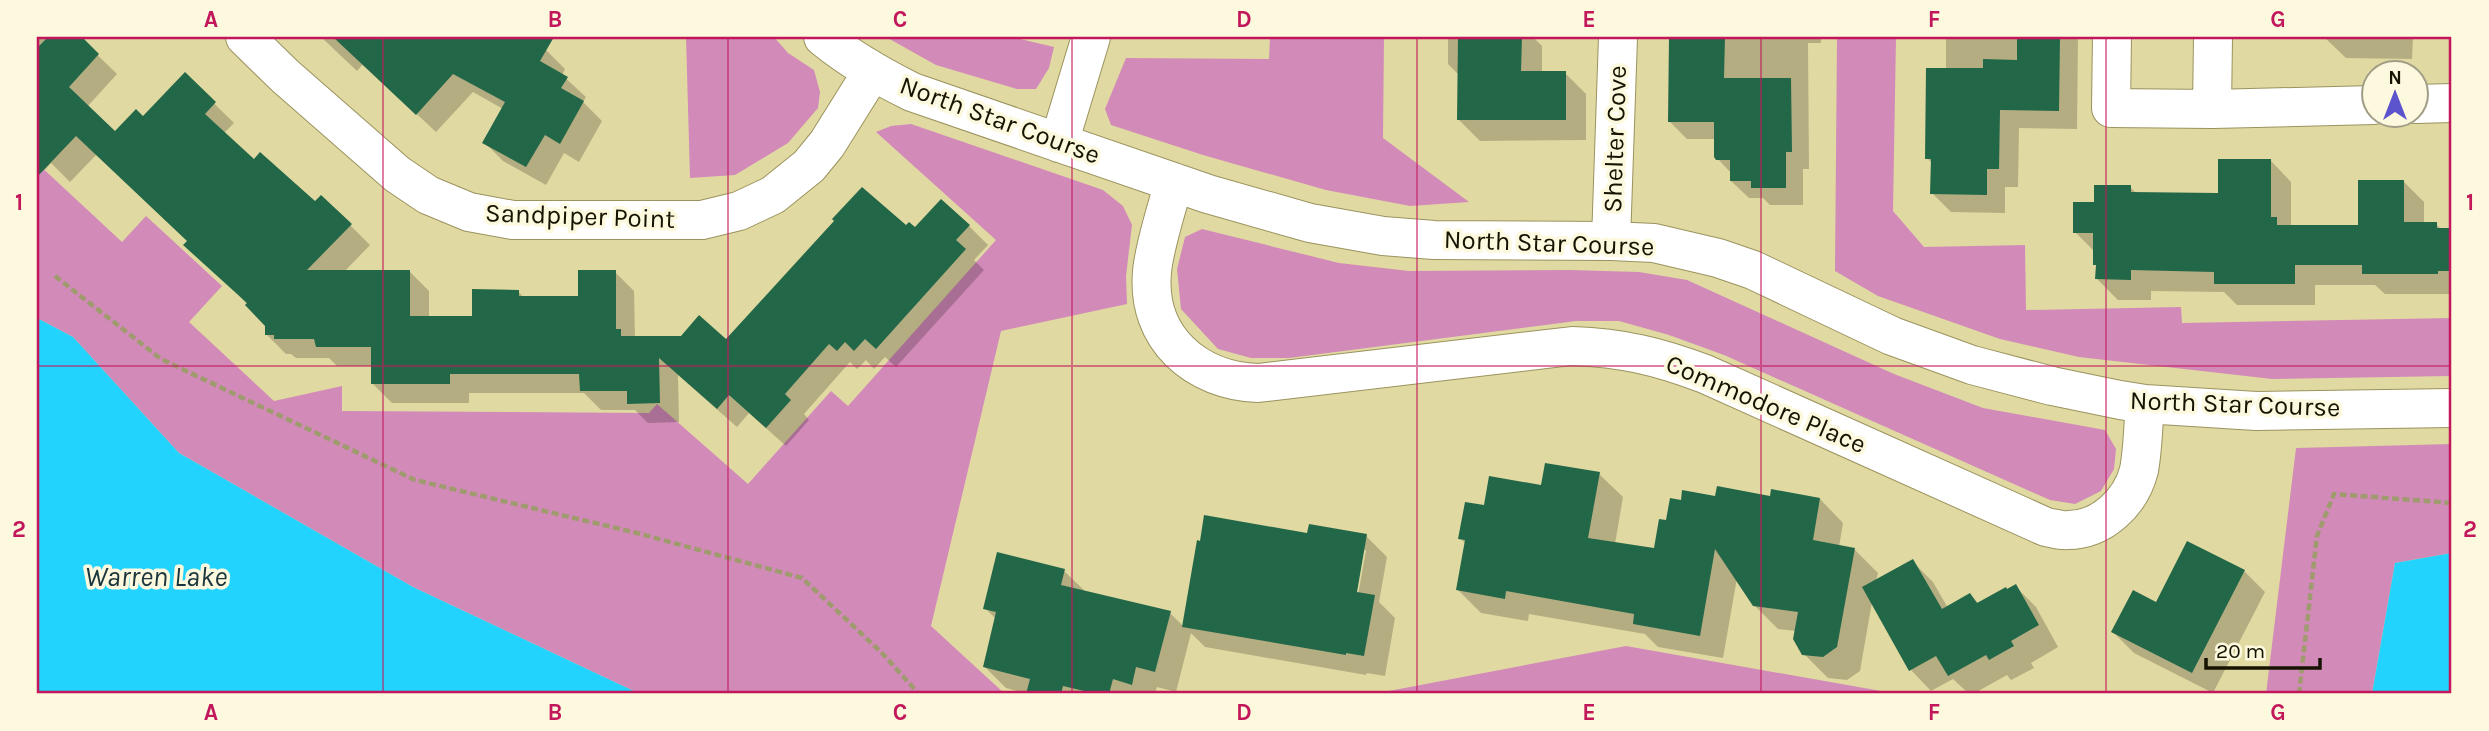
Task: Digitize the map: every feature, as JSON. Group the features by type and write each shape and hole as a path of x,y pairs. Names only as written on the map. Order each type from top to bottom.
{"street":[{"name":"Sandpiper Point","path":"244,37 397,174 428,195 469,212 513,220 702,220 739,211 773,195 809,166 827,144 872,72"},
{"name":"North Star Course","path":"823,37 872,72 912,92 1208,194 1310,223 1383,236 1434,240 1654,243 1718,258 1754,271 1892,336 1972,365 2052,386 2145,404 2256,411 2452,408"},
{"path":"1059,143 1091,37"},
{"name":"Shelter Cove","path":"1611,241 1618,37"},
{"path":"2112,37 2111,108 2360,105"},
{"path":"2212,109 2213,37"},
{"path":"2430,104 2452,103"},
{"name":"Commodore Place","path":"1174,182 1152,272 1154,307 1164,333 1187,359 1210,374 1237,382 1258,383 1572,346 1615,348 1668,359 1705,373 2046,527 2069,531 2098,523 2119,508 2132,491 2139,470 2145,404"}],"path":[{"path":"55,276 161,359 415,480 637,533 802,578 883,653 919,694"},
{"path":"2300,694 2317,536 2334,494 2452,503"}],"shaded area":[{"path":"686,37 774,37 788,53 814,70 820,92 818,108 788,143 735,175 690,178"},
{"path":"886,37 1012,37 1054,47 1049,68 1036,89 1017,89 936,65"},
{"path":"1270,37 1384,37 1383,138 1469,202 1410,206 1326,190 1111,125 1105,109 1126,58 1269,59"},
{"path":"1837,37 1896,37 1893,211 1924,247 2025,245 2026,310 2181,307 2182,323 2452,318 2452,376 2272,379 2079,357 2000,339 1878,296 1835,271"},
{"path":"911,124 1103,190 1123,206 1132,225 1126,276 1127,304 1001,331 931,626 1005,694 640,694 413,587 179,453 73,337 37,318 37,163 122,242 146,216 222,286 189,322 274,401 342,386 342,411 649,413 657,404 748,484 831,391 848,406 996,240 876,132 891,126"},
{"path":"1202,229 1339,263 1409,271 1639,272 1687,280 1894,374 1983,408 2105,430 2116,449 2114,469 2101,491 2075,504 2050,500 1724,355 1619,321 1576,321 1289,358 1251,358 1218,349 1181,309 1177,269 1185,237"},
{"path":"2452,444 2452,553 2395,563 2372,694 2266,694 2296,448"},
{"path":"1626,646 1898,694 1373,694"}],"water":[{"name":"Warren Lake","path":"37,318 73,337 179,453 413,587 640,694 37,694"},
{"path":"2452,553 2452,694 2372,694 2395,563"}],"building":[{"path":"48,37 82,37 99,54 69,87 115,131 136,109 143,116 185,72 216,102 205,114 254,159 260,152 315,201 321,195 352,224 307,270 410,270 410,316 472,316 472,289 519,290 519,296 578,296 578,270 616,270 616,329 621,329 621,336 681,336 699,315 726,339 862,187 906,225 909,222 915,227 941,199 970,225 956,240 966,249 876,349 865,339 854,351 845,342 837,351 829,344 785,394 791,400 766,428 729,395 717,409 659,358 660,403 627,404 627,391 580,391 579,374 450,374 450,384 371,384 371,347 316,347 314,339 274,339 274,335 265,335 265,326 245,305 247,303 183,245 187,241 76,136 37,177 37,48"},
{"path":"333,37 554,37 540,61 568,77 561,88 584,101 560,144 545,135 526,167 482,143 505,102 453,74 416,115"},
{"path":"1458,37 1522,37 1521,71 1566,71 1566,120 1457,120"},
{"path":"1669,37 1725,37 1724,78 1791,78 1792,152 1786,152 1786,188 1751,188 1751,181 1730,181 1730,160 1716,160 1714,157 1714,122 1668,122"},
{"path":"2017,37 2060,37 2059,111 2000,110 1999,169 1987,169 1987,195 1930,194 1931,159 1925,159 1926,68 1983,68 1983,59 2017,60"},
{"path":"2218,159 2271,159 2271,217 2277,217 2277,225 2358,225 2358,180 2404,180 2404,222 2437,222 2437,228 2452,228 2452,271 2438,271 2438,274 2362,274 2362,265 2295,265 2295,284 2214,284 2214,272 2131,270 2131,280 2095,279 2093,233 2073,233 2073,202 2094,202 2094,185 2131,185 2131,192 2218,193"},
{"path":"1545,463 1600,472 1588,538 1654,548 1659,519 1666,520 1670,498 1681,500 1682,490 1715,496 1717,486 1770,496 1771,489 1820,498 1813,540 1855,548 1837,647 1823,657 1802,655 1793,639 1798,612 1753,606 1715,549 1700,636 1633,624 1634,614 1506,591 1505,599 1456,590 1465,540 1458,539 1465,502 1484,505 1489,476 1541,485"},
{"path":"1204,515 1307,533 1309,524 1367,534 1357,592 1375,595 1364,656 1182,627"},
{"path":"2187,541 2245,570 2192,673 2111,632 2133,590 2156,602"},
{"path":"997,552 1065,569 1061,585 1171,611 1155,672 1136,667 1132,685 1113,679 1109,694 1063,686 1061,694 1026,694 1030,679 983,667 996,612 983,609"},
{"path":"1913,559 1942,609 1970,593 1977,603 2016,584 2039,625 2011,641 2014,646 1989,660 1986,655 1948,676 1936,656 1909,671 1862,587"}]}
